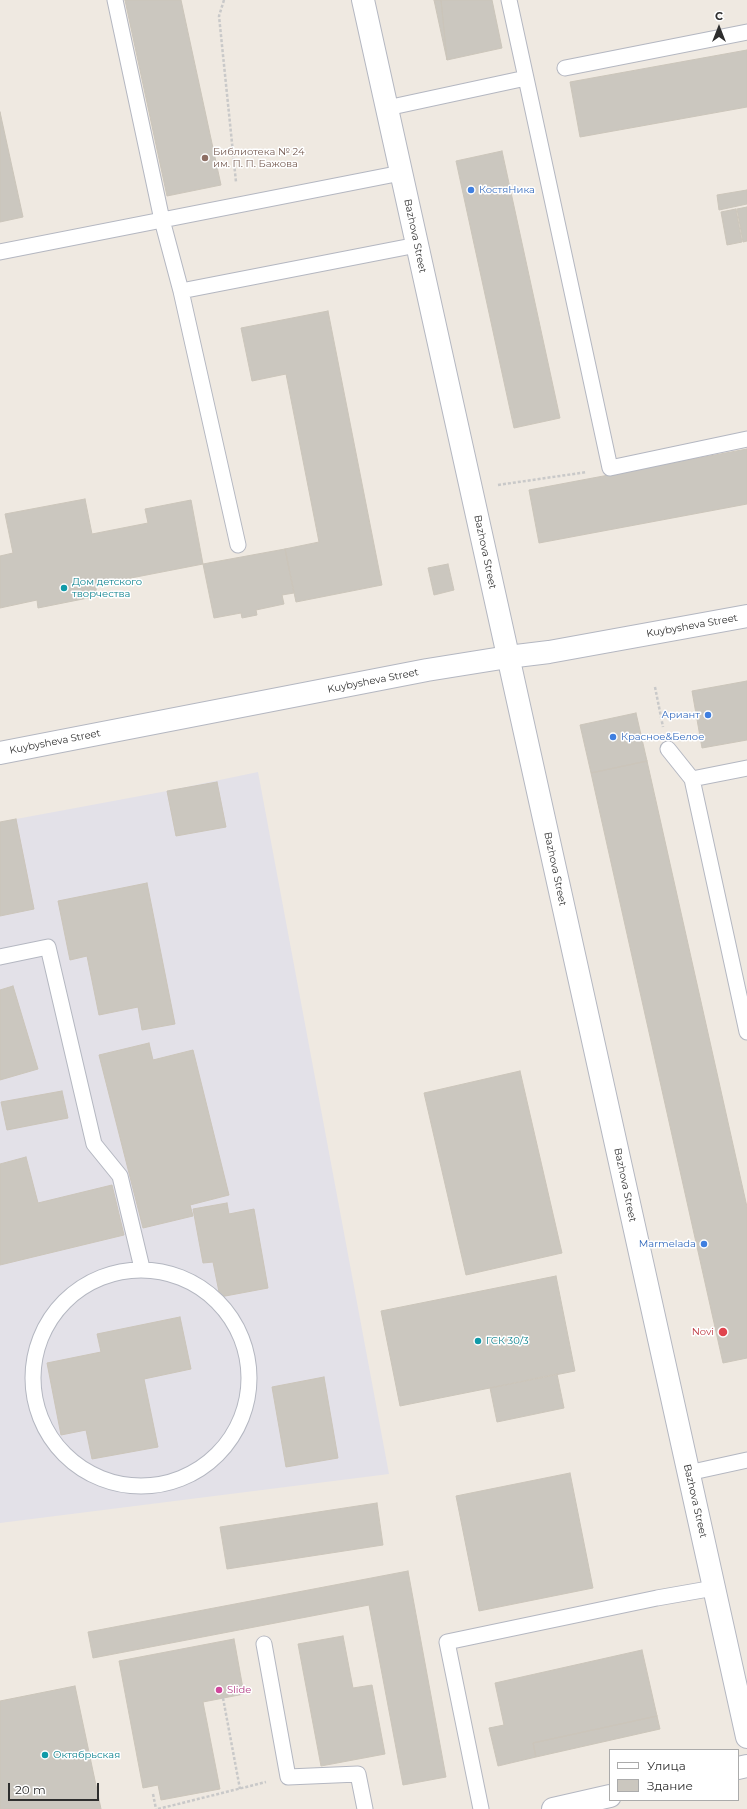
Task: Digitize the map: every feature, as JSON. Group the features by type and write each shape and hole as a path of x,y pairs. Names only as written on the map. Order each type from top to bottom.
{"street":[{"name":"Bazhova Street","path":"363,0 747,1737"},
{"name":"Kuybysheva Street","path":"0,753 427,670 549,652 747,616"},
{"path":"553,1809 597,1802"}],"lane":[{"path":"115,0 162,220 182,291 238,545"},
{"path":"509,0 610,468 747,439"},
{"path":"565,68 747,32"},
{"path":"387,108 526,78"},
{"path":"0,252 401,172"},
{"path":"182,291 417,245"},
{"path":"668,749 692,778 747,1032"},
{"path":"692,778 747,768"},
{"path":"0,957 48,947 94,1144 120,1176 142,1268"},
{"path":"142,1268 190,1280 220,1303 237,1326 249,1362 247,1405 231,1440 217,1456 186,1478 149,1487 112,1484 66,1458 43,1428 32,1390 34,1352 46,1322 71,1294 88,1282 142,1268"},
{"path":"688,1473 747,1460"},
{"path":"480,1809 447,1642 657,1598 714,1588"},
{"path":"264,1644 288,1777 358,1774 365,1809"}],"path":[{"path":"221,208 236,185 219,16 224,0"},
{"path":"497,486 610,468"},
{"path":"654,687 668,749"},
{"path":"223,1698 240,1789"},
{"path":"153,1794 157,1809 288,1777"}],"shaded area":[{"path":"258,772 389,1474 0,1523 0,822 167,791"}],"building":[{"path":"125,0 181,0 221,185 167,196"},
{"path":"434,0 441,0 447,60"},
{"path":"441,0 492,0 502,48 447,60"},
{"path":"747,50 747,107 580,137 570,82"},
{"path":"0,112 23,217 0,222"},
{"path":"502,151 560,418 514,428 456,161"},
{"path":"747,190 747,204 719,210 717,195"},
{"path":"747,207 747,241 743,242 737,209"},
{"path":"736,209 742,242 727,245 721,212"},
{"path":"328,311 382,585 296,602 285,549 319,542 286,374 252,381 241,328"},
{"path":"747,449 747,504 539,543 529,490"},
{"path":"85,499 92,534 148,523 145,509 191,500 203,564 95,585 98,596 38,608 37,600 0,608 0,556 13,553 5,514"},
{"path":"285,549 294,593 282,595 284,604 256,610 257,615 242,618 241,613 214,618 203,564"},
{"path":"448,564 454,590 434,595 428,568"},
{"path":"747,681 747,740 702,748 692,691"},
{"path":"636,713 647,761 591,773 580,725"},
{"path":"647,761 747,1207 747,1358 723,1363 591,773"},
{"path":"217,782 226,827 176,836 167,791"},
{"path":"16,819 34,909 0,916 0,822"},
{"path":"147,883 175,1024 142,1030 138,1007 99,1015 87,956 70,960 58,901"},
{"path":"13,986 38,1069 0,1080 0,990"},
{"path":"149,1043 153,1060 193,1050 229,1195 190,1205 193,1216 143,1228 99,1055"},
{"path":"520,1071 562,1253 466,1275 424,1093"},
{"path":"62,1091 68,1118 7,1130 1,1102"},
{"path":"26,1157 38,1203 112,1185 124,1235 0,1265 0,1164"},
{"path":"227,1203 229,1214 254,1209 268,1288 220,1297 213,1262 203,1263 193,1209"},
{"name":"ГСК 30/3","path":"556,1276 575,1371 400,1406 381,1311"},
{"path":"180,1317 191,1369 144,1379 158,1447 92,1459 86,1430 61,1435 47,1363 101,1352 97,1334"},
{"path":"557,1374 564,1408 497,1422 490,1388"},
{"path":"324,1377 338,1458 286,1467 272,1387"},
{"path":"570,1473 593,1588 479,1611 456,1496"},
{"path":"377,1503 383,1545 227,1569 220,1527"},
{"path":"408,1571 446,1777 403,1785 369,1605 93,1658 88,1632"},
{"path":"343,1636 353,1688 372,1685 385,1754 321,1766 298,1644"},
{"path":"234,1639 244,1694 203,1702 220,1789 161,1800 158,1785 143,1788 119,1661"},
{"path":"642,1650 657,1716 533,1743 536,1757 498,1766 489,1728 504,1725 495,1683"},
{"name":"Октябрьская","path":"75,1686 101,1809 0,1809 0,1701"},
{"path":"657,1716 660,1729 536,1757 533,1743"}],"place":[{"name":"Библиотека № 24 им. П. П. Бажова","path":"205,158"},
{"name":"КостяНика","path":"471,190"},
{"name":"Дом детского творчества","path":"64,588"},
{"name":"Ариант","path":"708,715"},
{"name":"Красное&Белое","path":"613,737"},
{"name":"Marmelada","path":"704,1244"},
{"name":"Novi","path":"723,1332"},
{"name":"ГСК 30/3","path":"478,1341"},
{"name":"Slide","path":"219,1690"},
{"name":"Октябрьская","path":"45,1755"}]}
